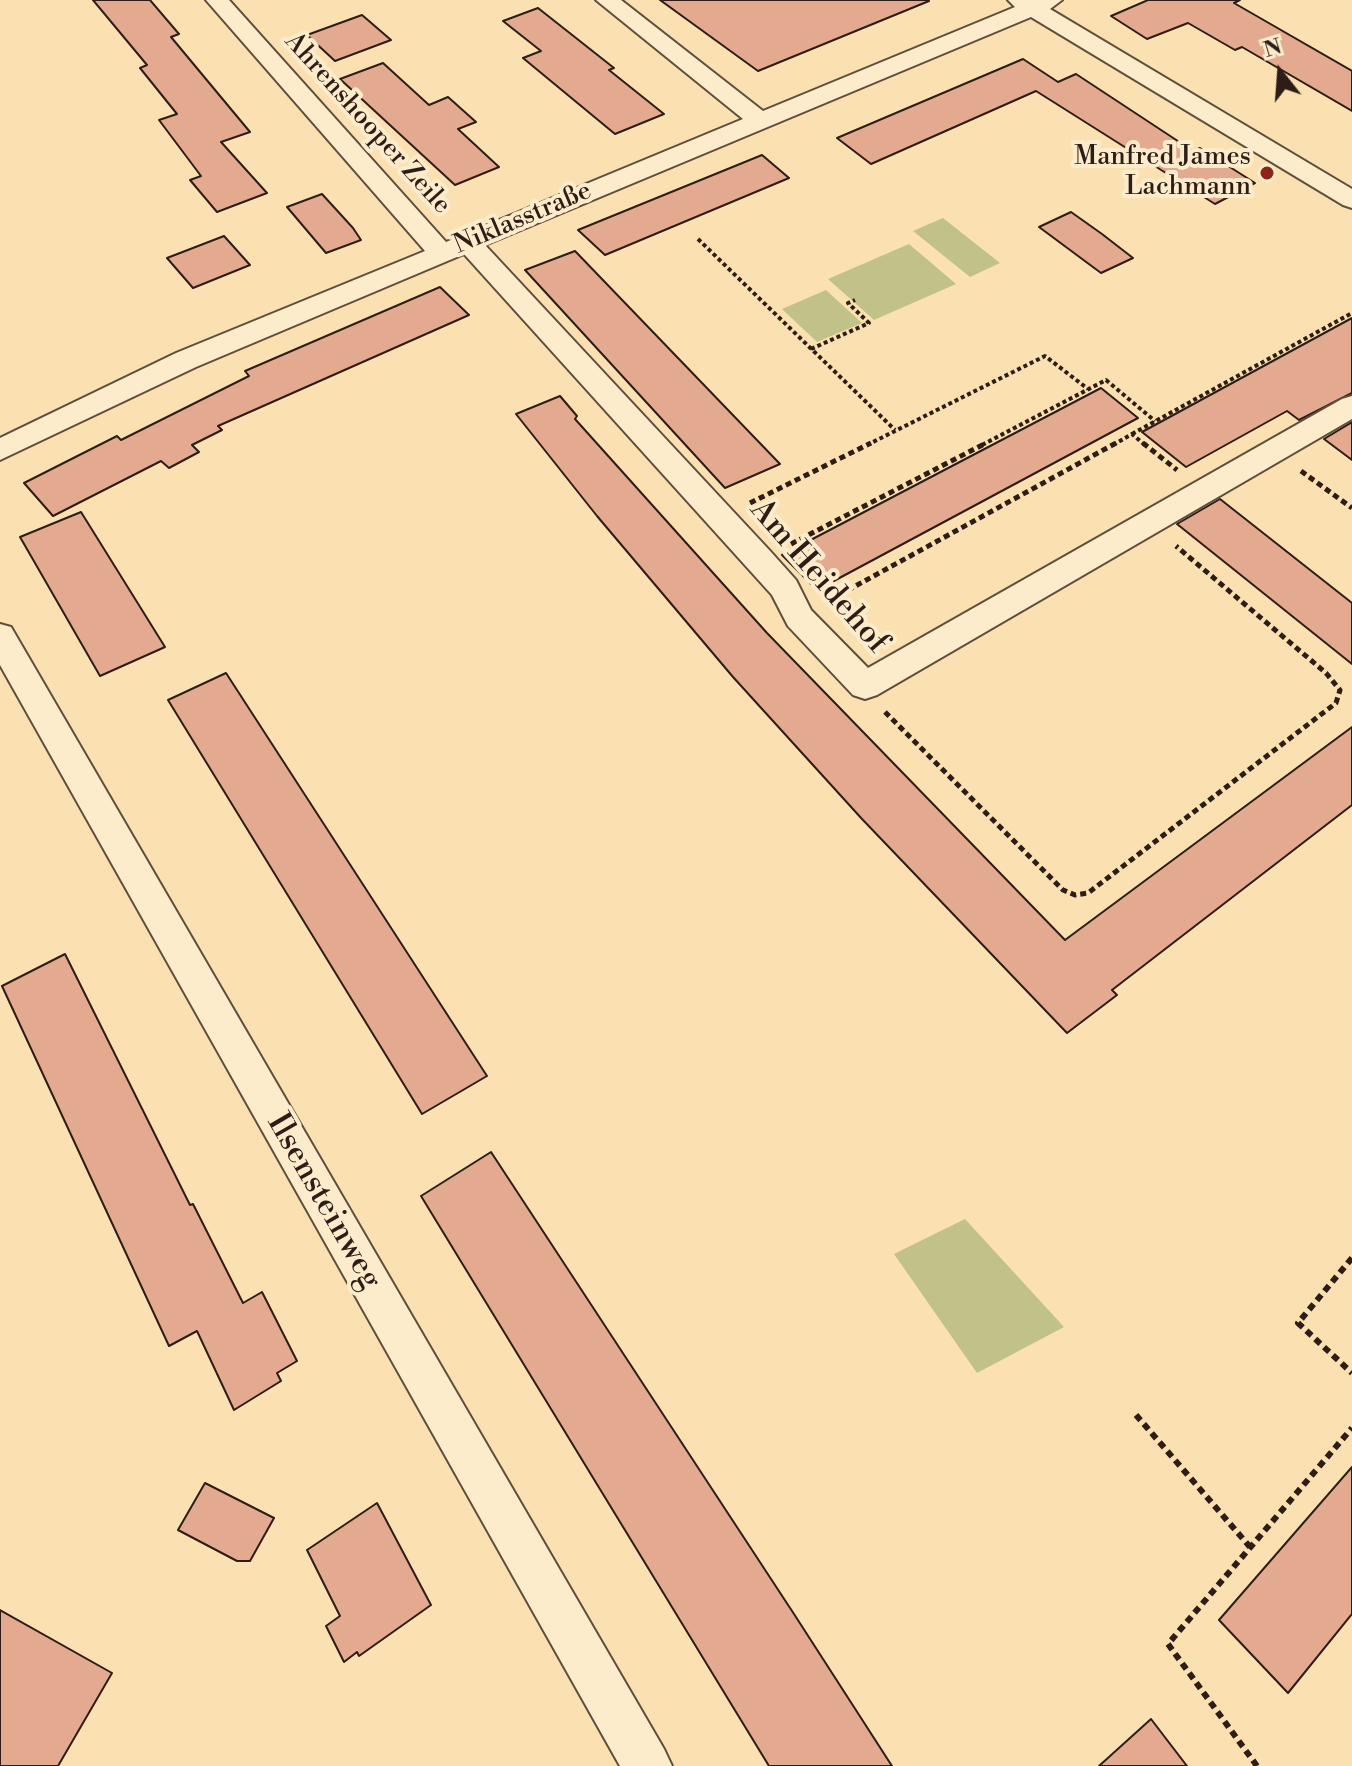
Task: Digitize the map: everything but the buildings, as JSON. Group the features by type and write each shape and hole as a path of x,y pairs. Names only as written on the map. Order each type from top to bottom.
{"street":[{"name":"Ahrenshooper Zeile","path":"217,0 455,248"},
{"path":"607,0 760,120"},
{"name":"Niklasstraße","path":"0,450 186,360 1034,3"},
{"path":"1034,3 1352,200"},
{"name":"Am Heidehof","path":"455,248 760,560 785,588 799,617 865,686 1352,406"},
{"name":"Ilsensteinweg","path":"0,636 647,1766"}],"path":[{"path":"698,239 895,430"},
{"path":"811,349 869,323 848,303 855,300"},
{"path":"799,617 1352,313"},
{"path":"720,518 1045,356 1088,389"},
{"path":"760,560 1106,380 1155,421"},
{"path":"1132,434 1202,491"},
{"path":"1274,451 1352,508"},
{"path":"865,686 870,696 1063,890 1075,895 1088,893 1336,703 1340,690 1326,673 1148,523"},
{"path":"1352,1258 1298,1323 1352,1373"},
{"path":"1136,1415 1250,1547"},
{"path":"1257,1766 1168,1644 1352,1428"}],"green space":[{"path":"943,218 1000,263 970,277 913,231"},
{"path":"909,244 956,284 874,320 828,279"},
{"path":"826,290 862,323 817,342 782,309"},
{"path":"965,1219 1064,1327 977,1373 894,1254"}],"place":[{"name":"Manfred James Lachmann","path":"1267,173"}]}
